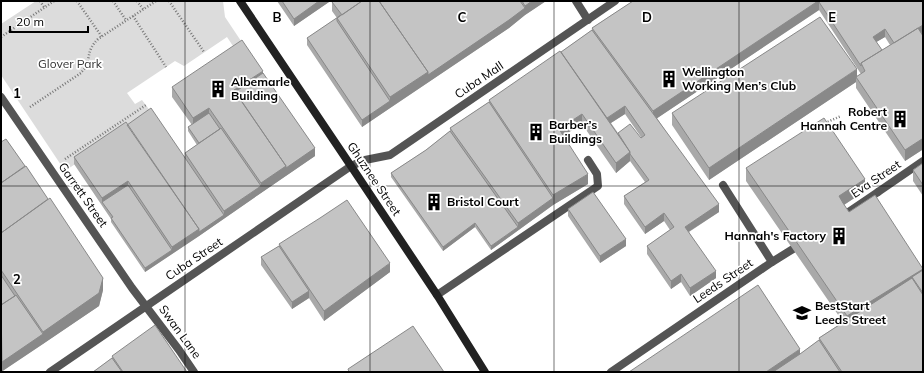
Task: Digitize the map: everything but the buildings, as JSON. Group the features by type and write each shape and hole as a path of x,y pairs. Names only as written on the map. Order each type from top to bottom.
{"main road":[{"name":"Ghuznee Street","path":"240,1 437,295 485,372"}],"street":[{"path":"576,1 588,20"},
{"name":"Cuba Mall","path":"351,166 365,160 390,155 615,1"},
{"name":"Garrett Street","path":"1,97 146,306"},
{"path":"437,295 598,186 597,174 588,160"},
{"name":"Eva Street","path":"843,215 923,161"},
{"name":"Cuba Street","path":"50,372 351,166"},
{"name":"Leeds Street","path":"611,372 772,262 723,185"},
{"path":"772,262 793,249"},
{"name":"Swan Lane","path":"146,306 180,350 194,372"}],"path":[{"path":"40,1 44,8"},
{"path":"1,37 54,1"},
{"path":"77,1 102,36"},
{"path":"113,1 126,20"},
{"path":"137,1 143,9"},
{"path":"15,117 81,73 85,68 93,44 102,36 156,1"},
{"path":"169,1 204,52"},
{"path":"133,16 166,67"},
{"path":"50,169 146,105"},
{"path":"819,125 841,116"}],"green space":[{"name":"Glover Park","path":"36,1 223,1 225,17 245,47 237,52 227,37 184,66 175,61 127,93 135,104 142,100 151,112 65,171 1,75 1,24"}],"place":[{"name":"Wellington Working Men’s Club","path":"669,79"},
{"name":"Albemarle Building","path":"218,89"},
{"name":"Robert Hannah Centre","path":"900,119"},
{"name":"Barber’s Buildings","path":"536,132"},
{"name":"Bristol Court","path":"434,202"},
{"name":"Hannah's Factory","path":"839,236"},
{"name":"BestStart Leeds Street","path":"802,313"}]}
